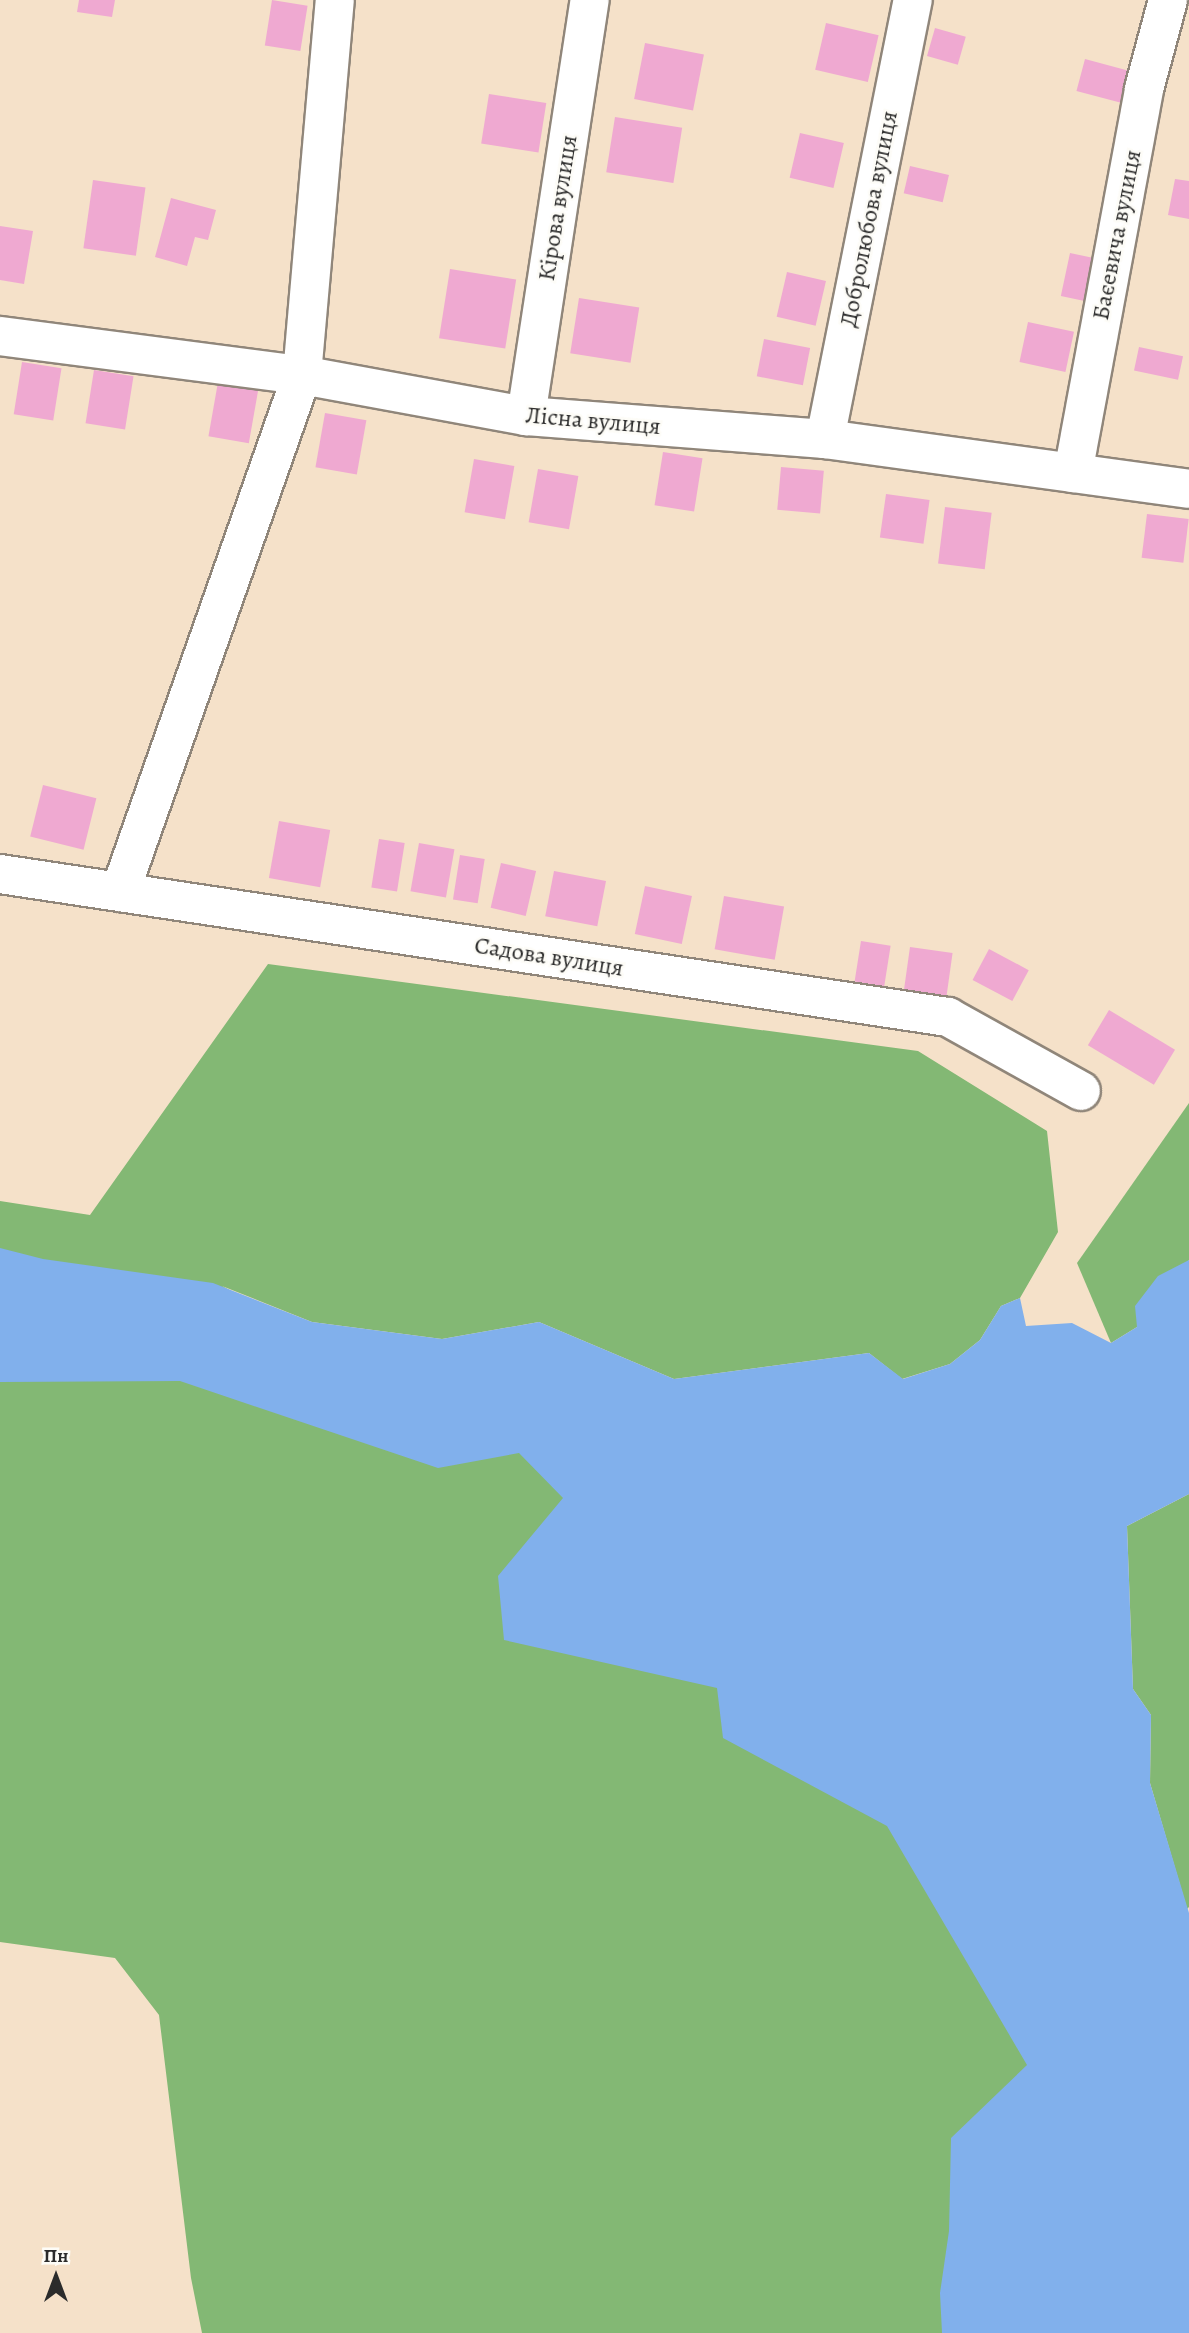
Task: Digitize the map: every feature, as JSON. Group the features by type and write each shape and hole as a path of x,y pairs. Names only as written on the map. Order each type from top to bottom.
{"street":[{"path":"120,892 302,375 335,0"},
{"name":"Кірова вулиця","path":"526,416 590,0"},
{"name":"Добролюбова вулиця","path":"825,439 913,0"},
{"name":"Баєевича вулиця","path":"1073,473 1144,89 1168,0"},
{"name":"Лісна вулиця","path":"0,336 302,375 526,416 825,439 1189,489"},
{"name":"Садова вулиця","path":"0,874 948,1017 1081,1091"}],"green space":[{"path":"268,964 918,1051 1047,1131 1058,1232 1020,1298 1001,1306 980,1340 950,1364 902,1379 869,1353 674,1379 539,1322 442,1339 312,1322 222,1286 393,1379 621,1434 1041,1995 1021,2333 202,2333 191,2278 159,2015 115,1958 0,1942 0,1201 90,1215"},
{"path":"1189,1103 1189,1260 1137,1327 1111,1343 1077,1263"},
{"path":"1189,1494 1187,1909 1150,1783 1151,1715 1133,1689 1127,1526"}],"water":[{"path":"0,1248 43,1259 213,1283 312,1322 442,1339 539,1322 674,1379 869,1353 903,1379 950,1364 980,1340 1001,1306 1020,1298 1026,1326 1072,1323 1111,1343 1137,1327 1135,1306 1158,1276 1189,1260 1189,1494 1127,1526 1133,1689 1151,1715 1150,1783 1189,1913 1189,2333 942,2333 940,2293 949,2231 951,2138 1027,2065 887,1826 723,1738 717,1688 504,1640 498,1576 563,1498 519,1453 438,1468 180,1381 0,1382"}],"building":[{"path":"79,0 115,0 112,17 77,12"},
{"path":"272,0 308,6 300,51 265,45"},
{"path":"826,23 879,35 868,82 815,70"},
{"path":"935,28 966,37 958,65 927,56"},
{"path":"645,43 704,54 693,110 634,99"},
{"path":"1085,59 1132,72 1124,104 1076,91"},
{"path":"489,94 546,103 538,152 481,143"},
{"path":"615,117 682,128 673,183 606,172"},
{"path":"800,133 844,143 833,188 790,178"},
{"path":"910,166 949,175 943,202 904,193"},
{"path":"1175,179 1189,181 1189,219 1168,215"},
{"path":"93,180 145,187 136,256 83,248"},
{"path":"171,198 216,210 208,240 195,237 187,266 155,257"},
{"path":"0,226 33,231 24,284 0,280"},
{"path":"1070,253 1098,259 1089,302 1061,296"},
{"path":"450,269 516,279 505,349 439,338"},
{"path":"787,272 826,281 816,326 777,317"},
{"path":"579,298 639,308 630,363 570,353"},
{"path":"1028,322 1074,332 1065,372 1019,362"},
{"path":"764,339 810,348 803,385 757,376"},
{"path":"1139,347 1183,356 1178,380 1134,370"},
{"path":"22,362 62,368 53,421 14,414"},
{"path":"94,370 134,376 125,430 86,423"},
{"path":"218,382 258,389 249,443 208,436"},
{"path":"325,413 366,420 357,474 315,467"},
{"path":"663,452 703,458 694,512 655,505"},
{"path":"474,459 514,466 505,519 465,512"},
{"path":"781,467 824,471 820,514 777,510"},
{"path":"538,469 578,476 569,529 529,522"},
{"path":"886,494 930,500 923,544 880,538"},
{"path":"945,507 992,513 985,569 938,564"},
{"path":"1147,514 1189,519 1183,563 1142,558"},
{"path":"43,785 96,798 84,850 30,836"},
{"path":"279,821 330,830 320,887 269,878"},
{"path":"379,839 405,843 397,891 371,887"},
{"path":"419,843 454,849 446,898 410,891"},
{"path":"460,855 485,859 478,903 453,899"},
{"path":"501,863 536,871 526,916 491,908"},
{"path":"554,871 606,881 597,926 545,916"},
{"path":"645,886 692,896 682,944 635,934"},
{"path":"724,896 784,907 775,960 715,949"},
{"path":"861,941 891,946 884,986 855,981"},
{"path":"910,947 953,953 946,1000 903,994"},
{"path":"989,949 1029,970 1012,1001 973,980"},
{"path":"1109,1010 1175,1050 1154,1085 1088,1045"}]}
